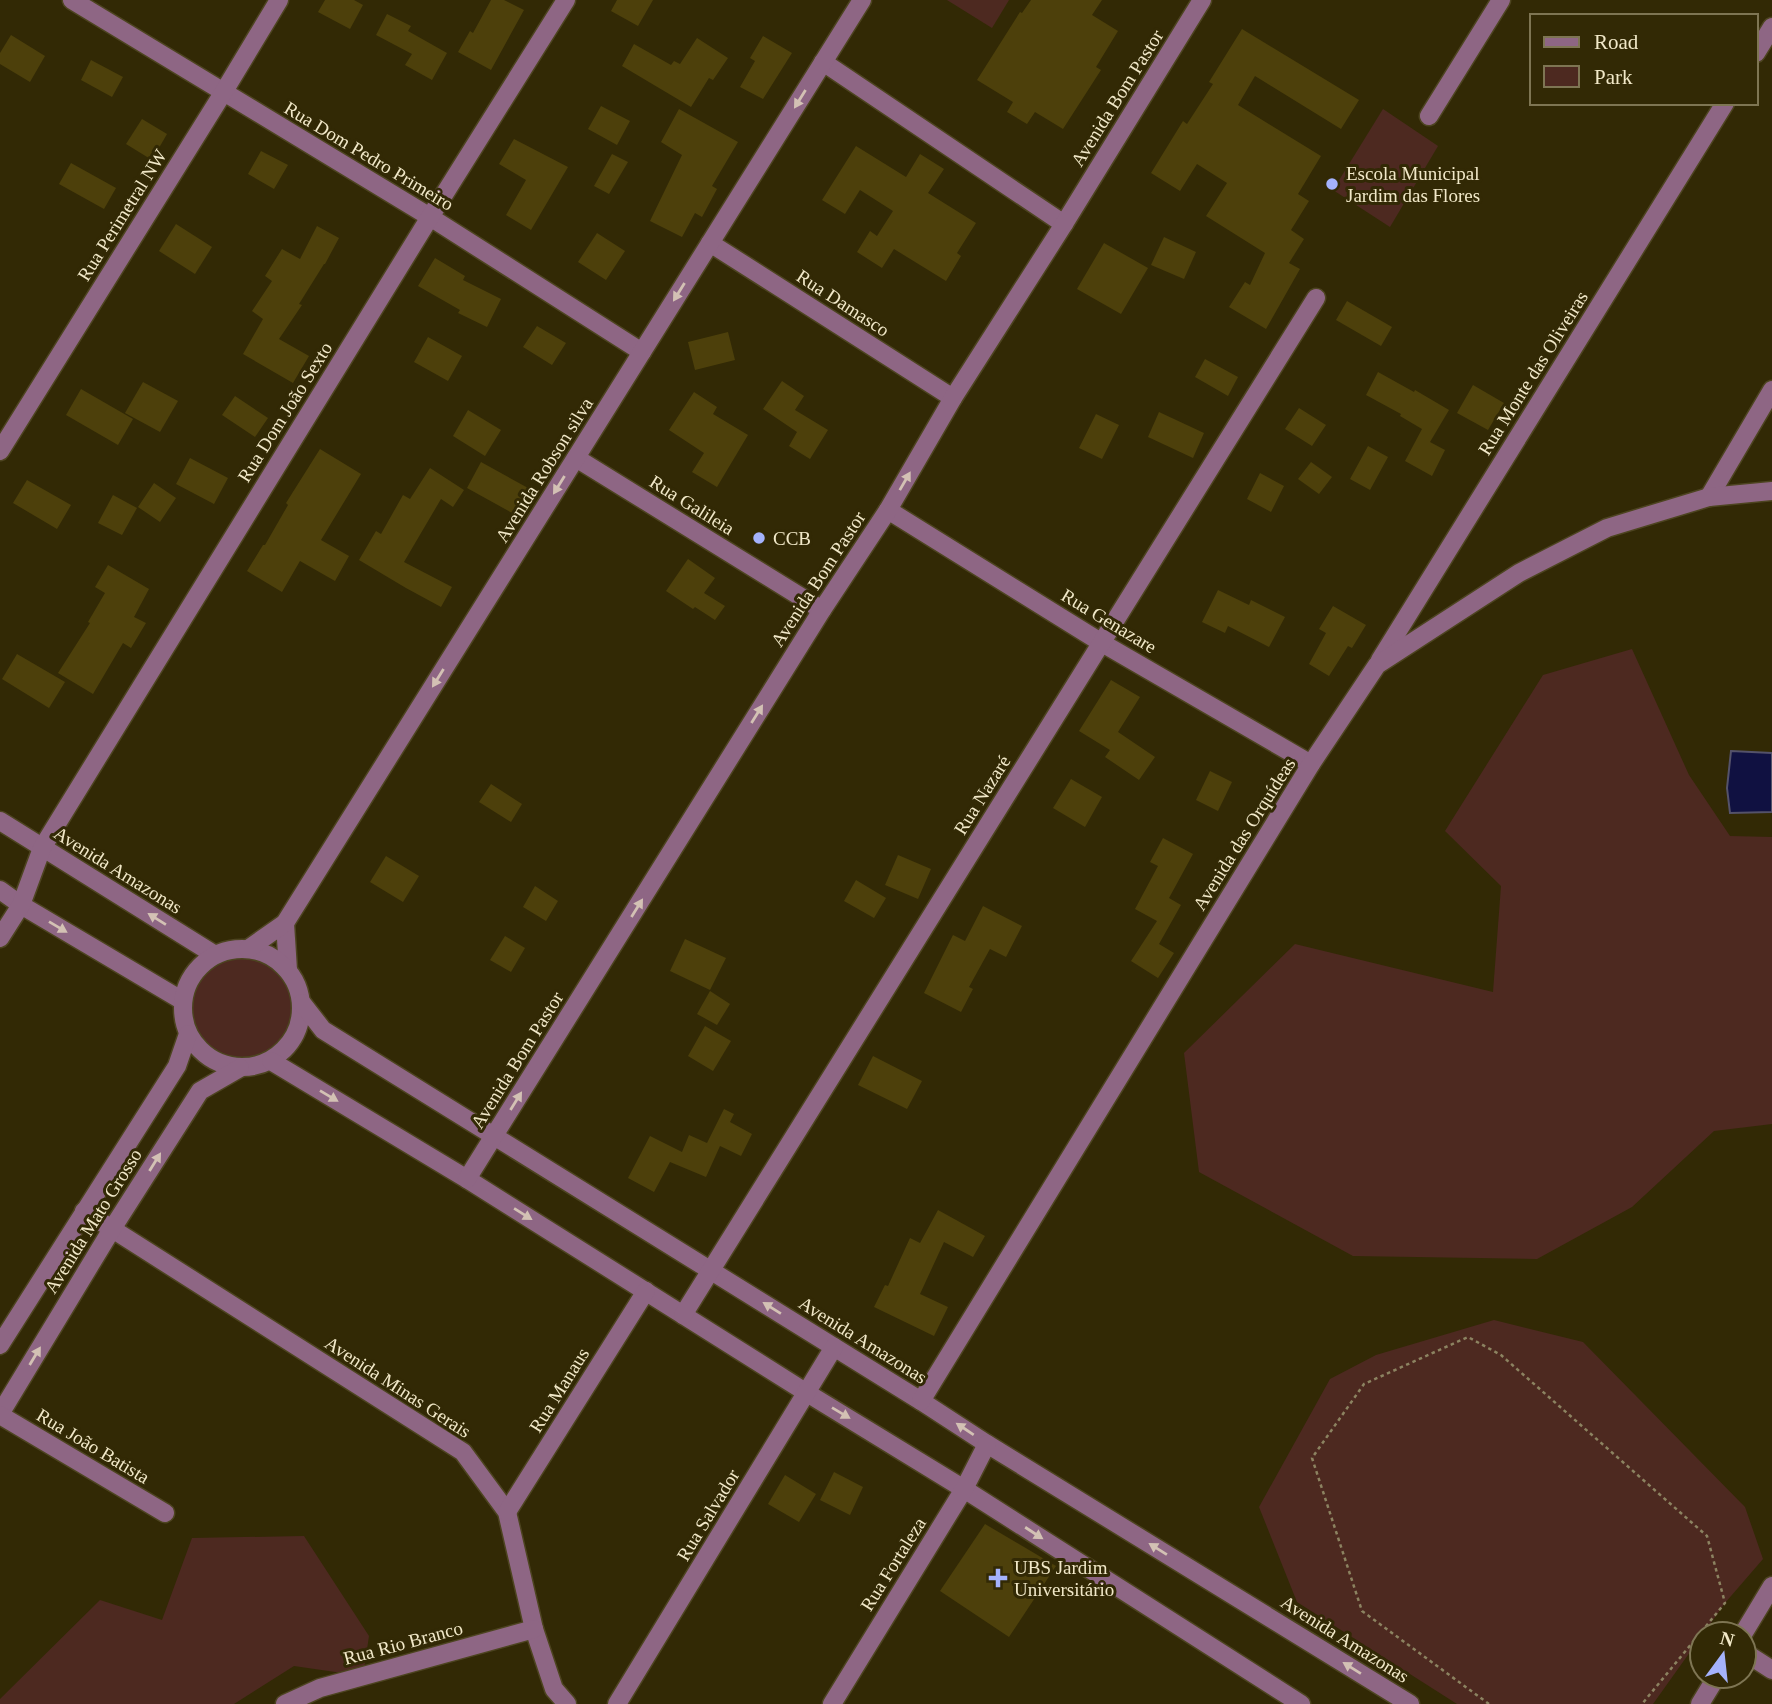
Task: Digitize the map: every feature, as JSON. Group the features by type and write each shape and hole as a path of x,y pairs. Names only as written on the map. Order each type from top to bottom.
{"street":[{"name":"Rua Dom Pedro Primeiro","path":"72,0 430,217 642,352"},
{"name":"Rua Perimetral NW","path":"0,451 279,0"},
{"name":"Rua Dom João Sexto","path":"0,938 21,905 42,848 566,0"},
{"name":"Avenida Robson silva","path":"247,950 285,923 862,0"},
{"name":"Avenida Bom Pastor","path":"467,1179 822,610 888,510 953,398 1202,0"},
{"path":"1429,116 1501,0"},
{"path":"1758,49 1772,27"},
{"path":"823,62 1064,224"},
{"name":"Rua Monte das Oliveiras","path":"1377,665 1724,105"},
{"name":"Rua Damasco","path":"710,243 953,398"},
{"name":"Rua Nazaré","path":"683,1314 1316,298"},
{"path":"1709,497 1772,390"},
{"name":"Rua Galileia","path":"576,458 822,610"},
{"name":"Avenida das Orquídeas","path":"921,1401 1311,764 1377,665 1519,573 1607,528 1709,497 1772,491"},
{"name":"Rua Genazare","path":"888,510 1102,643 1311,764"},
{"name":"Avenida Amazonas","path":"0,821 215,955"},
{"path":"0,890 183,1001"},
{"path":"285,923 288,970"},
{"path":"234,949 247,950 255,950 274,958 288,970 298,985 302,1003 295,1037 284,1051 271,1061 240,1068 224,1065 197,1047 188,1034 183,1018 183,1001 188,983 199,967 215,955 234,949"},
{"name":"Avenida Amazonas","path":"302,1003 323,1030 1410,1704"},
{"name":"Avenida Mato Grosso","path":"0,1346 177,1066 188,1034"},
{"path":"271,1061 467,1179 964,1489 1293,1702"},
{"name":"Avenida Mato Grosso","path":"0,1415 112,1229 200,1091 240,1068"},
{"name":"Avenida Minas Gerais","path":"83,1212 463,1452 507,1511 534,1629 554,1689 567,1704"},
{"name":"Rua Manaus","path":"507,1511 646,1291"},
{"name":"Rua Salvador","path":"617,1704 834,1347"},
{"name":"Rua João Batista","path":"0,1415 165,1513"},
{"name":"Rua Fortaleza","path":"832,1704 964,1489 987,1444"},
{"path":"1751,1620 1772,1586"},
{"name":"Rua Rio Branco","path":"285,1704 320,1688 534,1629"}],"path":[{"path":"1489,1704 1362,1611 1312,1458 1364,1384 1468,1337 1501,1355 1707,1536 1725,1603 1642,1704"}],"green space":[{"path":"947,0 1009,0 992,28"},
{"path":"1383,109 1438,146 1390,227 1333,190"},
{"path":"1632,649 1689,775 1730,836 1772,837 1772,1124 1714,1131 1632,1207 1537,1259 1353,1256 1199,1172 1184,1053 1295,944 1493,992 1501,886 1445,831 1543,675"},
{"path":"241,954 261,958 284,977 289,986 293,1006 289,1026 270,1049 261,1054 241,1058 221,1054 198,1035 193,1026 189,1006 193,986 212,963 221,958"},
{"path":"1494,1320 1583,1342 1745,1507 1763,1559 1713,1620 1688,1620 1688,1655 1653,1704 1457,1704 1297,1602 1259,1507 1330,1379 1376,1355"},
{"path":"304,1536 369,1636 363,1676 294,1666 234,1704 0,1704 0,1699 100,1600 162,1620 192,1538"}],"shaded area":[{"path":"1731,751 1772,753 1772,812 1730,813 1727,788"}],"building":[{"path":"325,0 354,0 363,5 350,29 318,12"},
{"path":"491,0 504,0 524,10 491,70 458,52 470,31 473,33"},
{"path":"617,0 653,0 638,26 611,11"},
{"path":"1031,0 1102,0 1092,15 1118,31 1096,67 1101,70 1063,129 1035,112 1027,124 1007,112 1013,102 977,80 1020,12 1022,13"},
{"path":"387,14 411,26 408,31 447,53 432,80 405,65 412,54 376,35"},
{"path":"1242,29 1359,100 1341,129 1255,76 1238,105 1321,156 1298,194 1309,201 1291,230 1304,239 1289,263 1300,269 1266,329 1229,307 1245,282 1250,285 1265,253 1206,216 1227,183 1197,164 1180,191 1151,173 1183,121 1187,124 1213,84 1209,82"},
{"path":"11,35 45,56 30,82 0,64 0,53"},
{"path":"763,36 792,53 763,99 740,87 755,61 750,58"},
{"path":"697,38 728,58 713,80 709,78 691,107 622,66 634,44 671,65 674,61 680,64"},
{"path":"91,60 123,77 112,97 81,80"},
{"path":"601,106 630,121 617,145 588,129"},
{"path":"679,109 738,142 712,186 717,189 702,217 695,213 682,237 650,221 682,155 661,142"},
{"path":"142,119 167,134 152,160 126,144"},
{"path":"514,139 568,167 531,230 506,215 526,180 499,164"},
{"path":"856,146 906,177 920,154 944,169 928,193 976,223 957,253 961,256 946,281 894,249 882,268 857,252 870,231 877,236 893,211 860,190 845,214 822,200"},
{"path":"261,151 288,165 274,189 248,174"},
{"path":"612,154 628,162 609,194 594,186"},
{"path":"71,163 116,188 104,209 59,184"},
{"path":"176,224 212,247 195,274 159,251"},
{"path":"317,226 339,238 299,304 302,305 279,339 309,356 293,383 243,354 263,319 252,311 272,281 265,276 282,249 300,259"},
{"path":"597,233 625,251 606,280 578,262"},
{"path":"1164,237 1196,252 1184,279 1151,265"},
{"path":"1104,243 1148,268 1121,314 1077,289"},
{"path":"435,258 465,276 463,280 501,299 487,327 458,313 460,310 418,286"},
{"path":"1347,301 1392,327 1381,346 1336,320"},
{"path":"537,326 566,343 552,365 523,347"},
{"path":"728,332 735,360 695,370 688,342"},
{"path":"428,337 462,356 448,381 414,362"},
{"path":"1205,359 1238,377 1228,396 1195,377"},
{"path":"1378,372 1449,410 1430,442 1445,450 1432,476 1405,461 1422,429 1366,395"},
{"path":"782,381 804,396 795,410 828,430 810,459 789,446 797,432 763,409"},
{"path":"143,382 178,401 160,432 125,413"},
{"path":"1473,385 1504,403 1488,430 1457,413"},
{"path":"81,389 133,419 118,445 66,415"},
{"path":"694,392 717,407 713,414 748,435 717,487 692,472 704,453 669,430"},
{"path":"235,396 268,418 255,437 222,415"},
{"path":"1299,408 1326,425 1312,446 1285,429"},
{"path":"468,410 501,430 485,456 453,436"},
{"path":"1159,412 1204,433 1193,458 1148,437"},
{"path":"1096,414 1119,425 1102,459 1079,448"},
{"path":"1368,446 1388,457 1370,490 1350,479"},
{"path":"320,449 361,474 321,540 349,556 335,581 300,561 282,592 247,571"},
{"path":"190,458 228,478 214,504 176,484"},
{"path":"481,462 528,488 514,514 467,488"},
{"path":"1311,462 1332,477 1319,494 1298,479"},
{"path":"430,468 464,490 453,507 441,499 404,562 452,587 441,607 359,560 376,531 381,534 403,495 410,499"},
{"path":"1260,473 1284,486 1271,512 1247,499"},
{"path":"27,480 71,505 57,529 13,503"},
{"path":"154,483 176,498 160,522 138,507"},
{"path":"113,495 137,508 122,535 98,523"},
{"path":"688,559 715,578 704,593 725,606 715,620 666,591"},
{"path":"108,565 149,589 134,617 146,623 131,648 123,643 93,694 58,673 90,623 88,622 105,593 95,587"},
{"path":"1218,590 1249,605 1251,600 1285,617 1269,647 1228,626 1225,633 1202,622"},
{"path":"1333,606 1366,625 1352,648 1348,646 1329,676 1309,664 1326,633 1319,629"},
{"path":"17,654 65,682 49,708 2,679"},
{"path":"1111,680 1140,697 1118,732 1155,757 1139,780 1105,757 1110,750 1079,731"},
{"path":"1210,771 1232,782 1218,811 1196,800"},
{"path":"1071,779 1102,797 1085,827 1053,808"},
{"path":"491,784 522,804 511,822 479,802"},
{"path":"1163,838 1193,854 1169,898 1181,905 1159,944 1174,953 1158,978 1131,961 1157,921 1135,909 1158,866 1150,862"},
{"path":"898,855 931,869 918,899 885,885"},
{"path":"386,856 419,876 403,902 370,882"},
{"path":"856,880 886,898 874,918 844,901"},
{"path":"535,886 558,901 546,921 523,907"},
{"path":"983,906 1022,926 1006,957 990,949 969,987 973,989 961,1012 924,993 953,935 965,941"},
{"path":"505,936 525,948 511,972 490,960"},
{"path":"685,939 726,958 710,990 670,971"},
{"path":"710,991 730,1004 717,1025 697,1014"},
{"path":"705,1026 731,1041 713,1071 688,1056"},
{"path":"873,1056 922,1081 907,1109 858,1085"},
{"path":"724,1109 734,1114 730,1122 752,1134 741,1156 720,1146 706,1177 670,1162 654,1192 628,1178 650,1136 682,1152 689,1135 707,1143"},
{"path":"938,1210 985,1236 973,1257 944,1242 920,1294 948,1307 934,1336 874,1307 885,1285 888,1286 910,1238 920,1243"},
{"path":"834,1472 863,1487 850,1515 820,1500"},
{"path":"785,1475 816,1494 799,1522 768,1504"},
{"name":"UBS Jardim Universitário","path":"985,1524 1056,1566 1009,1637 940,1591"}],"place":[{"name":"Escola Municipal Jardim das Flores","path":"1332,184"},
{"name":"CCB","path":"759,538"},
{"name":"UBS Jardim Universitário","path":"998,1578"}]}
